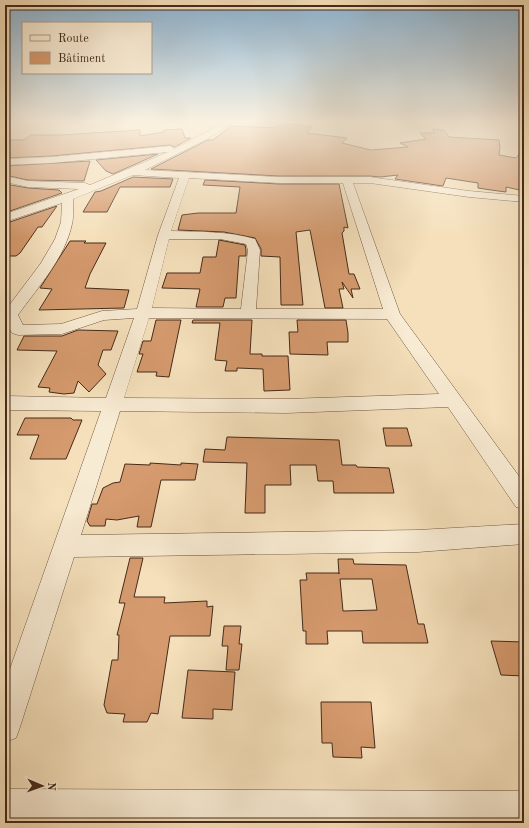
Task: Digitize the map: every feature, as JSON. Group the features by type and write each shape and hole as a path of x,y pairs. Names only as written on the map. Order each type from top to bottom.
{"street":[{"path":"5,162 36,161"},
{"path":"5,218 68,197 132,172 156,161"},
{"path":"132,172 279,180 370,180 469,194 524,199"},
{"path":"5,727 143,313 164,235 185,176"},
{"path":"5,179 34,184 96,186"},
{"path":"347,180 392,314 524,500"},
{"path":"68,197 66,224 54,253 32,287 8,318 18,330 62,329 102,316 143,313 392,314"},
{"path":"164,235 230,237 251,242 254,250 248,313"},
{"path":"5,403 286,406 452,400"},
{"path":"65,546 418,541 524,534"},
{"path":"5,806 304,815 524,808"}],"building":[{"path":"90,161 84,181 28,180 5,175 5,166"},
{"path":"97,161 143,161 113,174 106,171"},
{"path":"167,161 524,161 524,191 506,187 506,192 478,188 478,183 446,178 443,186 395,179 398,175 380,177 279,176 151,169"},
{"path":"133,177 173,179 170,187 120,187 107,212 83,212 95,192 101,191"},
{"path":"205,180 279,184 339,184 348,228 344,227 344,231 342,233 349,274 354,274 360,289 351,289 353,298 342,282 344,289 339,289 343,308 325,308 310,230 296,232 303,305 281,305 280,257 261,256 261,249 255,238 224,232 178,230 182,215 198,213 236,213 240,187 203,185"},
{"path":"5,184 28,188 59,190 62,193 10,211 5,208"},
{"path":"57,206 42,227 38,227 20,253 16,256 5,256 5,228 10,222"},
{"path":"219,240 245,245 246,256 239,256 236,298 225,298 223,307 196,307 200,289 162,288 167,273 200,273 203,257 216,257"},
{"path":"70,241 86,241 84,243 106,243 90,274 85,288 129,290 124,308 39,310 52,289 40,288"},
{"path":"156,320 181,320 169,377 156,376 157,372 137,372 143,354 139,354 143,341 151,341"},
{"path":"193,320 252,320 250,354 262,354 262,356 288,356 290,390 264,391 263,369 237,368 237,371 225,371 227,361 215,360 220,323 192,323"},
{"path":"297,320 346,320 348,342 327,342 328,355 290,354 289,332 298,332"},
{"path":"78,330 118,331 111,350 103,350 98,365 106,374 89,392 78,381 74,393 64,394 49,392 50,388 38,387 57,351 17,350 24,336 62,336"},
{"path":"25,418 71,418 73,420 82,420 66,459 30,459 39,435 17,435"},
{"path":"383,428 407,428 412,446 386,446"},
{"path":"227,437 339,440 342,465 389,468 394,493 334,493 333,481 318,481 316,465 290,465 291,485 265,485 265,513 245,513 247,463 203,462 205,449 225,450"},
{"path":"150,463 181,465 181,463 198,464 195,480 161,480 151,527 137,527 139,516 117,520 106,519 105,526 90,526 87,521 92,504 97,504 103,488 113,483 120,482 125,464 150,465"},
{"path":"130,558 143,558 134,597 165,597 164,603 207,601 207,607 213,606 210,636 170,636 158,714 151,713 147,722 123,722 125,714 107,713 104,705 112,660 118,660 119,635 117,635 125,603 119,603"},
{"path":"338,559 353,559 354,564 406,565 418,624 424,624 428,643 363,643 362,631 327,631 328,644 306,644 306,631 303,631 300,580 307,580 306,573 339,573","holes":["340,579 372,579 377,610 343,611"]},
{"path":"224,626 241,626 239,644 242,644 239,670 226,670 228,646 222,646"},
{"path":"491,641 524,642 524,676 501,675"},
{"path":"188,670 235,672 232,710 213,709 213,719 182,718"},
{"path":"321,702 371,702 375,748 361,747 362,758 333,757 332,743 322,743"}]}
